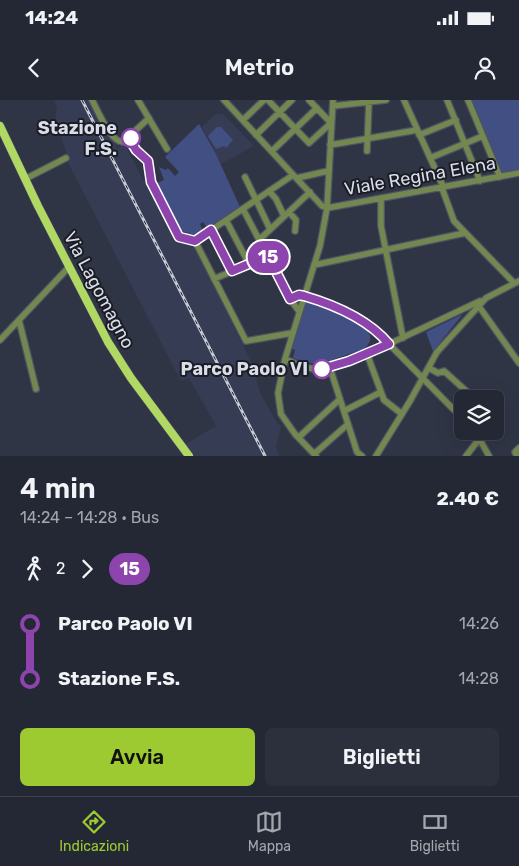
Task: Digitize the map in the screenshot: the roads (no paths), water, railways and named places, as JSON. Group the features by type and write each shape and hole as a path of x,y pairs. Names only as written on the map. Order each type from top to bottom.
{"main road":[{"name":"Via Lagomagno","path":"0,126 69,267 114,352 189,456"}],"street":[{"path":"92,100 115,138 123,142 131,142 148,161 151,182 179,237 195,241 269,191 295,176 328,171"},
{"path":"138,100 166,148"},
{"path":"224,100 322,206 327,208"},
{"path":"243,120 264,100"},
{"path":"268,100 310,143 331,123"},
{"path":"256,134 292,100"},
{"path":"309,100 331,123"},
{"path":"348,424 315,455 281,414 278,393 292,334 320,246 327,208 333,103 386,100"},
{"path":"285,359 309,368 330,368 403,338 516,282 465,233 452,217 442,184 404,100"},
{"path":"447,100 480,181"},
{"path":"468,100 500,177"},
{"path":"367,151 369,101"},
{"path":"272,151 317,108"},
{"path":"131,142 135,131 149,118"},
{"path":"330,145 418,132 456,120"},
{"path":"430,158 483,136"},
{"path":"25,179 66,158"},
{"name":"Viale Regina Elena","path":"327,208 519,174"},
{"path":"245,177 270,230"},
{"path":"269,191 286,214 296,220 296,231"},
{"path":"259,240 310,192"},
{"path":"381,198 381,226 403,338"},
{"path":"243,209 290,299 299,311"},
{"path":"226,220 249,264"},
{"path":"211,230 232,271"},
{"path":"314,265 465,233"},
{"path":"195,241 246,341 292,334"},
{"path":"214,279 268,256"},
{"path":"0,340 69,267"},
{"path":"290,299 299,295 327,303 351,315 377,332 454,410"},
{"path":"376,456 437,352 486,298"},
{"path":"478,305 519,363"},
{"path":"19,320 36,389"},
{"path":"367,354 384,400 402,414"},
{"path":"330,368 357,452 362,456"},
{"path":"428,368 438,373 444,371 465,390"},
{"path":"344,412 381,392"},
{"path":"299,437 340,399"},
{"path":"466,456 476,440"},
{"path":"483,440 489,456"},
{"path":"517,456 515,452 519,448"}],"railway":[{"path":"82,100 265,456"}],"place":[{"name":"Stazione F.S.","path":"131,138"},
{"name":"Parco Paolo VI","path":"322,369"}]}
